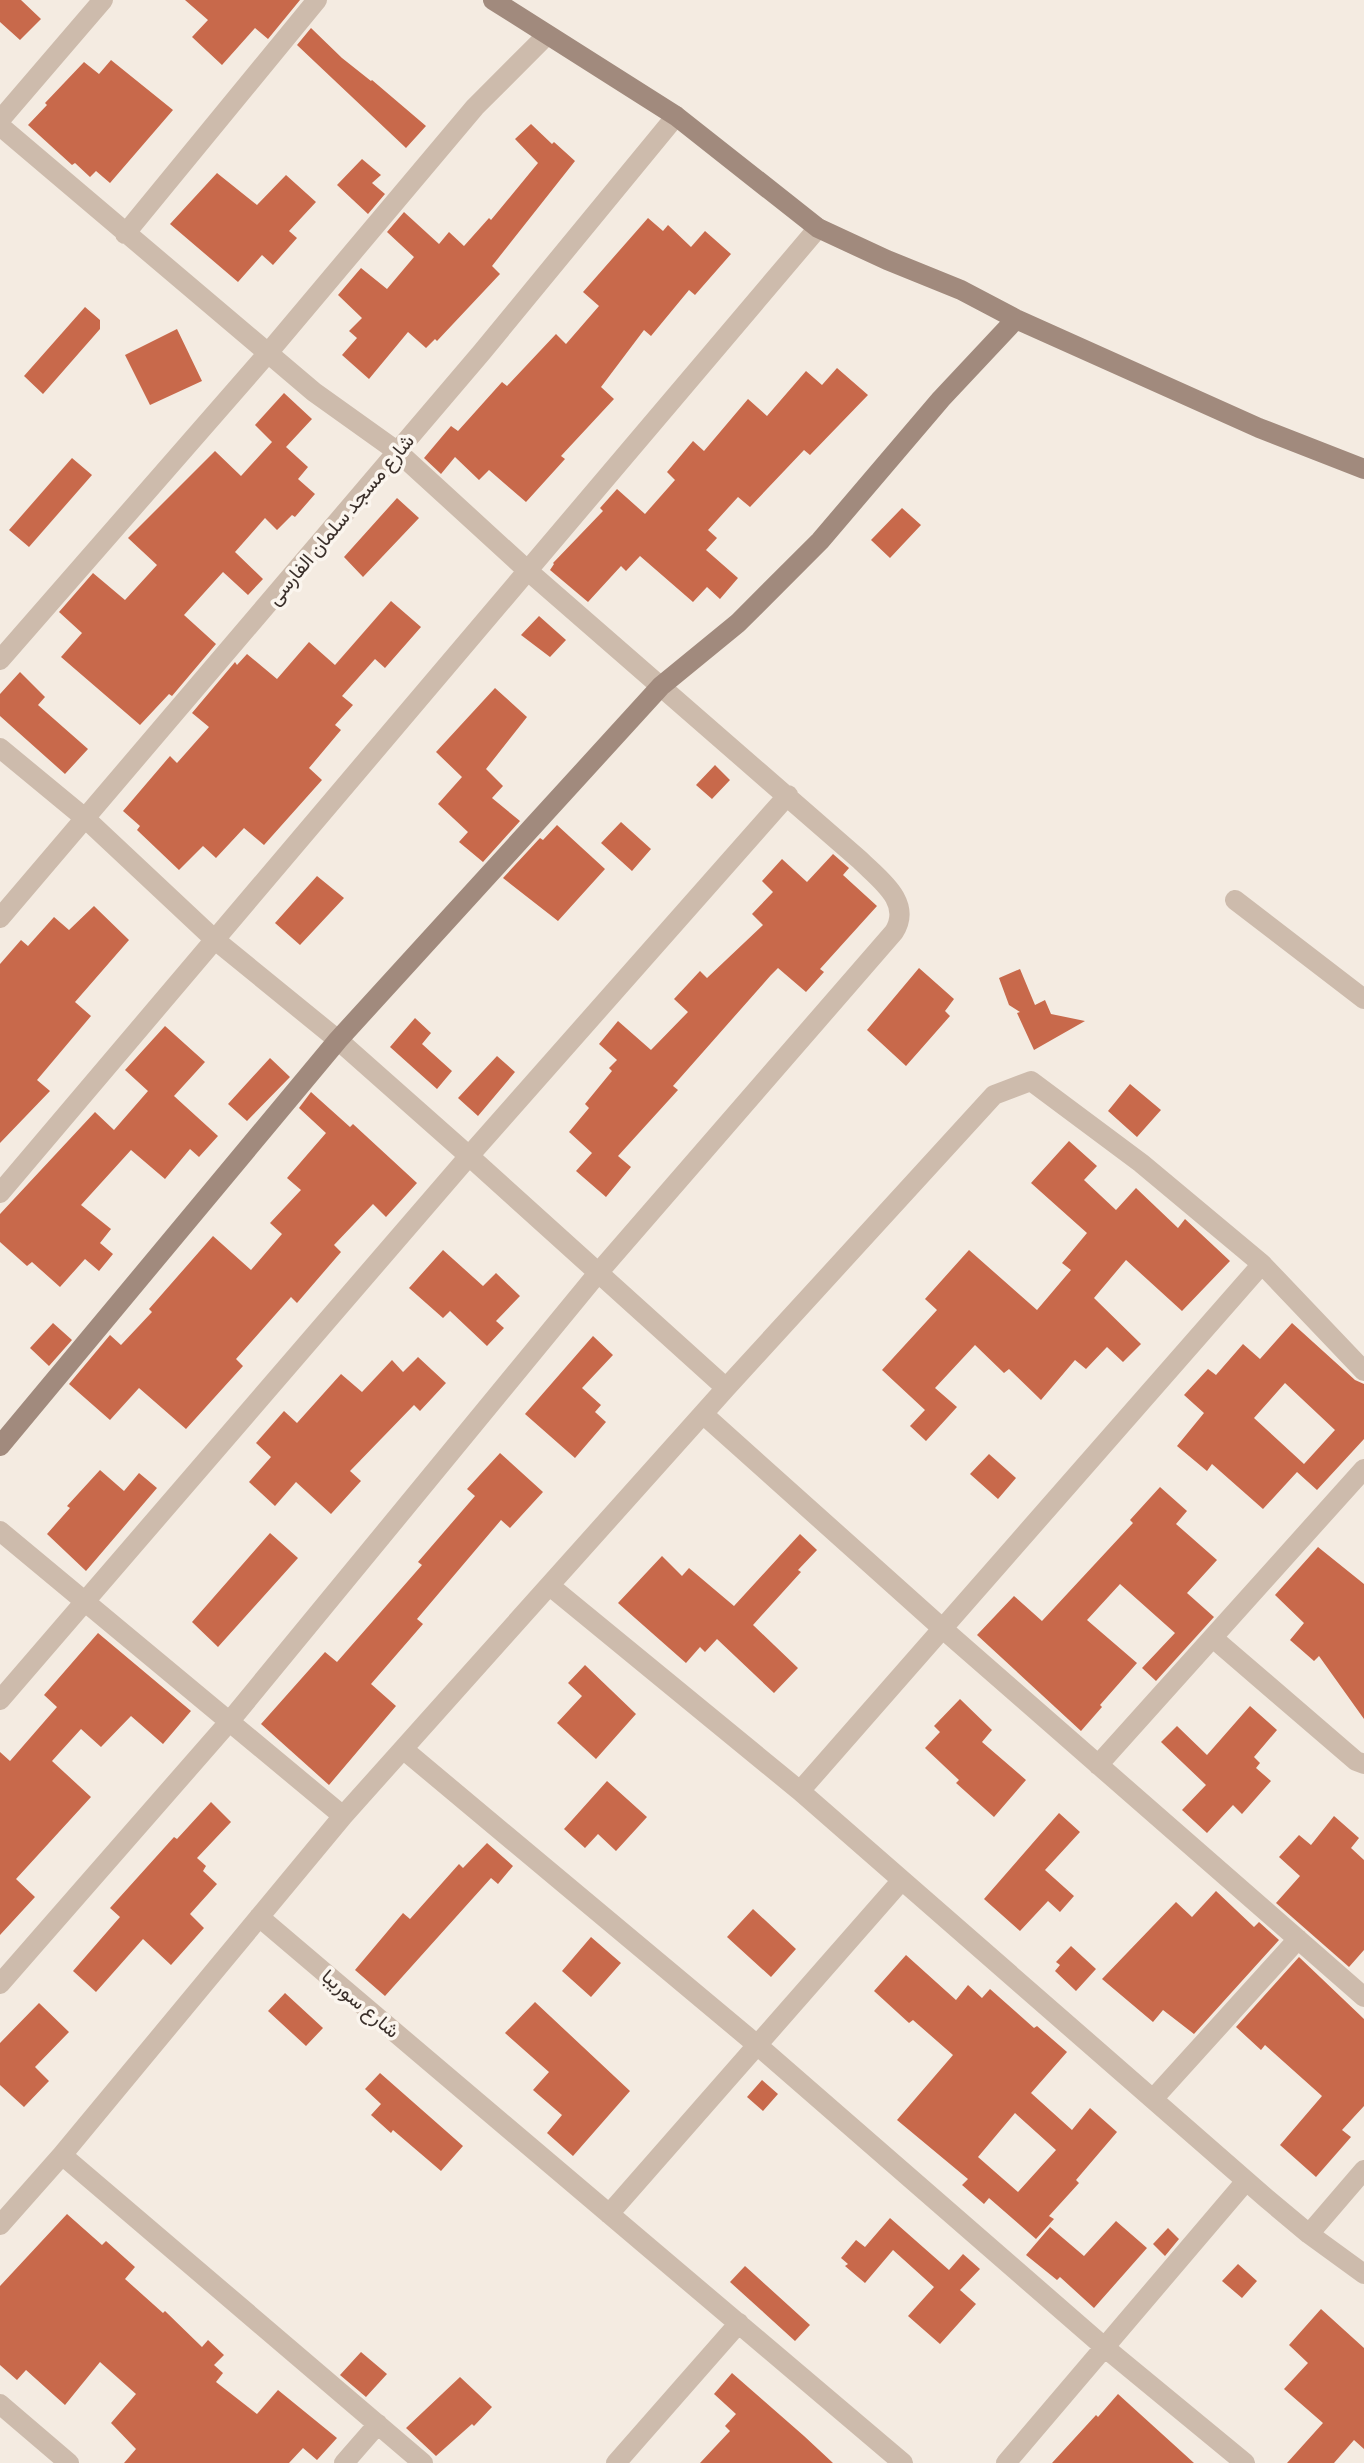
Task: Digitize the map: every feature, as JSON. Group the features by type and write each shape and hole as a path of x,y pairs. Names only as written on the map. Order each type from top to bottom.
{"street":[{"path":"0,1984 229,1722 598,1273 900,923 896,897 788,795 527,570 398,452 314,392 125,234 0,123 103,0"},
{"path":"125,234 317,0"},
{"path":"493,0 676,116 818,228 961,290 1016,319 1259,428 1364,469"},
{"path":"0,660 268,353 475,107 546,36"},
{"name":"شارع مسجد سلمان الفارسى","path":"0,918 398,452 676,116"},
{"path":"0,1193 818,228"},
{"path":"0,1446 338,1040 661,686 738,623 820,541 941,399 1016,319"},
{"path":"0,748 86,819 214,939 338,1040 726,1388"},
{"path":"0,1700 469,1156 788,795"},
{"path":"1235,900 1364,999"},
{"path":"0,2225 62,2155 343,1816 726,1388 994,1095 1031,1081 1141,1163 1262,1264 1364,1371"},
{"path":"800,1791 1262,1264"},
{"path":"703,1414 943,1629 1364,1997"},
{"path":"1098,1765 1364,1469"},
{"path":"0,1531 343,1816"},
{"path":"550,1586 800,1791 1246,2181 1309,2234 1364,2274"},
{"path":"1213,1638 1356,1761 1364,1764"},
{"path":"403,1749 756,2044 1103,2346 1245,2463"},
{"path":"609,2214 902,1880"},
{"name":"شارع سوريبا","path":"259,1917 903,2463"},
{"path":"1153,2099 1298,1939"},
{"path":"62,2155 423,2463"},
{"path":"1309,2234 1364,2170"},
{"path":"1006,2463 1246,2181"},
{"path":"616,2463 739,2323"},
{"path":"0,2404 69,2463"},
{"path":"344,2463 378,2424"}],"building":[{"path":"0,0 21,0 41,19 20,40 0,22"},
{"path":"185,0 300,0 268,39 255,28 222,65 192,37 208,20"},
{"path":"311,28 342,58 426,126 406,148 297,45"},
{"path":"111,60 173,110 110,183 96,171 90,177 75,163 72,165 28,125 84,62 99,74"},
{"path":"531,124 575,161 492,266 500,274 437,341 435,339 426,348 408,332 369,379 342,355 357,338 349,331 362,318 338,295 361,268 387,289 414,257 387,232 404,212 439,244 449,232 464,246 489,218 491,220 538,163 515,139"},
{"path":"362,159 381,175 372,183 385,194 368,214 337,185"},
{"path":"217,173 257,205 286,175 316,202 289,231 297,238 273,265 262,255 238,282 170,224"},
{"path":"648,218 663,231 668,225 691,247 705,231 731,254 695,295 689,290 651,336 644,330 601,387 614,399 561,456 565,459 526,502 489,470 479,480 455,457 441,474 424,458 451,426 458,431 502,382 507,386 556,334 566,344 599,306 583,292"},
{"path":"85,307 100,320 100,329 43,394 24,376"},
{"path":"177,329 202,381 150,405 125,355"},
{"path":"837,368 868,395 810,455 804,450 750,507 738,497 708,530 717,538 706,550 738,578 720,599 707,587 693,602 640,556 626,571 621,566 588,602 550,570 553,563 603,511 600,508 617,489 645,514 675,480 667,472 693,441 704,451 748,399 767,416 806,371 822,385"},
{"path":"284,393 312,419 286,447 308,467 298,479 315,494 295,517 292,515 277,530 265,518 235,552 263,579 248,595 223,572 184,615 216,644 172,696 169,694 140,725 61,657 82,633 59,612 93,573 125,600 157,565 128,538 215,451 241,476 272,442 255,425"},
{"path":"72,458 92,475 29,547 9,530"},
{"path":"397,498 419,518 363,577 344,557"},
{"path":"902,508 921,525 890,558 871,540"},
{"path":"391,601 421,627 385,668 375,659 342,696 353,705 335,725 341,730 309,768 322,780 264,845 244,828 216,858 203,846 179,870 137,830 140,826 123,811 170,756 177,763 209,727 192,713 235,662 237,665 247,654 277,679 309,642 335,665"},
{"path":"539,616 566,640 550,657 521,635"},
{"path":"20,672 45,697 38,705 88,749 65,774 0,716 0,694"},
{"path":"495,688 527,717 486,769 503,786 492,798 520,821 483,862 459,842 468,832 438,804 462,777 436,752"},
{"path":"715,765 730,780 712,799 696,785"},
{"path":"621,822 651,849 632,871 601,843"},
{"path":"557,825 605,869 558,921 503,878 540,838 543,840"},
{"path":"833,854 849,868 843,875 877,906 820,969 824,972 806,992 778,968 771,975 673,1086 678,1090 618,1156 631,1167 606,1197 576,1171 592,1153 569,1132 589,1108 585,1104 612,1071 609,1068 617,1060 599,1044 618,1021 651,1050 688,1012 674,999 700,971 707,978 763,925 752,914 773,892 762,881 782,859 807,882"},
{"path":"317,876 344,898 300,945 275,923"},
{"path":"94,906 129,940 75,1002 91,1016 37,1080 50,1091 0,1143 0,964 21,940 28,946 54,917 69,930"},
{"path":"919,968 954,999 945,1011 950,1016 906,1066 867,1030"},
{"path":"1020,969 1035,1005 1045,1000 1051,1014 1085,1021 1034,1050 1017,1013 1020,1012 1009,1005 999,978"},
{"path":"415,1018 431,1033 422,1044 452,1071 437,1089 390,1047"},
{"path":"165,1026 205,1062 174,1096 218,1136 199,1157 190,1149 165,1179 131,1150 81,1205 111,1229 100,1243 113,1254 99,1271 85,1259 60,1287 32,1262 27,1266 0,1242 0,1214 95,1112 114,1130 148,1091 125,1070"},
{"path":"497,1056 515,1072 478,1116 458,1098"},
{"path":"270,1058 290,1077 247,1121 228,1104"},
{"path":"1130,1084 1161,1110 1137,1137 1108,1111"},
{"path":"311,1092 350,1127 353,1124 417,1183 386,1217 373,1204 334,1245 341,1252 297,1303 291,1297 236,1359 243,1366 186,1429 139,1388 110,1420 69,1384 110,1335 121,1345 152,1312 149,1309 213,1236 251,1270 282,1234 270,1223 301,1190 287,1178 326,1133 299,1108"},
{"path":"1069,1141 1097,1166 1084,1180 1116,1210 1136,1188 1178,1228 1185,1219 1230,1261 1182,1311 1126,1260 1094,1298 1141,1344 1123,1362 1107,1347 1086,1369 1075,1360 1041,1400 1009,1369 1004,1373 975,1345 935,1388 957,1407 926,1441 910,1426 925,1410 882,1370 937,1310 925,1299 969,1250 1037,1310 1071,1270 1062,1263 1087,1233 1031,1183"},
{"path":"443,1250 483,1286 496,1273 520,1296 496,1321 504,1328 487,1346 450,1311 443,1318 409,1288"},
{"path":"53,1323 72,1340 49,1366 30,1348"},
{"path":"1292,1323 1355,1380 1364,1384 1364,1439 1317,1490 1297,1472 1263,1509 1212,1464 1207,1471 1177,1446 1204,1413 1184,1395 1208,1369 1216,1375 1243,1344 1260,1359","holes":["1285,1383 1335,1430 1304,1464 1254,1418"]},
{"path":"593,1336 613,1355 582,1388 601,1405 595,1412 606,1422 575,1458 525,1414"},
{"path":"418,1357 446,1383 420,1411 414,1405 350,1471 361,1481 331,1514 296,1482 275,1506 249,1482 271,1457 256,1443 284,1411 297,1423 341,1374 362,1392 392,1360 403,1372"},
{"path":"500,1453 543,1492 510,1528 501,1520 417,1619 423,1624 371,1684 396,1706 329,1785 261,1724 325,1652 337,1662 422,1565 418,1562 475,1496 467,1489"},
{"path":"989,1454 1016,1478 998,1499 970,1474"},
{"path":"100,1470 124,1491 139,1473 157,1488 86,1571 47,1534 70,1508 67,1506"},
{"path":"1160,1487 1187,1511 1176,1524 1217,1560 1187,1593 1214,1617 1156,1681 1142,1668 1175,1633 1120,1584 1087,1620 1137,1663 1081,1731 977,1635 1014,1596 1042,1621 1133,1523 1130,1520"},
{"path":"270,1533 298,1558 218,1647 192,1622"},
{"path":"800,1534 817,1550 753,1625 798,1668 774,1693 717,1639 705,1652 700,1647 686,1663 618,1603 662,1556 682,1576 689,1568 734,1606"},
{"path":"1318,1547 1364,1584 1364,1719 1319,1656 1314,1661 1290,1640 1304,1623 1275,1595"},
{"path":"98,1633 191,1711 163,1744 131,1716 101,1747 81,1729 52,1761 91,1797 16,1879 35,1897 0,1935 0,1752 10,1761 57,1707 44,1695"},
{"path":"585,1665 636,1714 596,1759 557,1723 582,1696 568,1683"},
{"path":"960,1699 992,1730 982,1742 1026,1780 994,1817 956,1783 959,1780 925,1748 940,1732 934,1726"},
{"path":"1250,1706 1277,1730 1254,1757 1260,1763 1256,1768 1271,1781 1242,1814 1233,1805 1207,1833 1182,1810 1206,1785 1161,1742 1177,1726 1207,1755"},
{"path":"607,1781 647,1817 616,1851 598,1834 585,1848 564,1829"},
{"path":"211,1802 231,1822 197,1858 206,1866 203,1871 217,1884 190,1914 204,1928 171,1965 143,1939 96,1992 73,1971 120,1917 110,1908 174,1837 177,1839"},
{"path":"1059,1813 1080,1832 1045,1870 1074,1896 1060,1912 1048,1901 1020,1931 984,1899"},
{"path":"1334,1816 1359,1838 1351,1848 1364,1860 1364,1950 1349,1967 1276,1903 1300,1876 1279,1857 1299,1835 1311,1845"},
{"path":"487,1843 513,1866 498,1884 491,1878 385,1996 355,1970 403,1913 410,1919 459,1864 463,1868"},
{"path":"1216,1891 1254,1927 1259,1922 1279,1940 1194,2034 1163,2010 1153,2022 1102,1979 1176,1902 1192,1917"},
{"path":"753,1909 796,1949 771,1977 727,1937"},
{"path":"591,1937 621,1963 591,1997 562,1971"},
{"path":"1071,1946 1096,1969 1076,1991 1055,1971 1060,1965 1056,1962"},
{"path":"906,1955 956,2000 968,1985 982,1998 990,1989 1067,2052 1031,2093 1072,2130 1090,2108 1117,2132 1076,2180 1079,2183 1049,2216 1054,2219 1036,2239 989,2198 984,2204 962,2185 968,2179 897,2120 953,2055 913,2020 909,2023 874,1991","holes":["1015,2113 1056,2150 1018,2192 978,2157"]},
{"path":"1299,1957 1364,2019 1364,2106 1342,2130 1351,2137 1316,2177 1280,2145 1322,2096 1265,2045 1261,2050 1236,2027"},
{"path":"285,1993 323,2028 306,2046 268,2011"},
{"path":"535,2002 630,2091 573,2156 547,2133 562,2115 533,2090 549,2072 505,2033"},
{"path":"39,2003 69,2032 35,2067 49,2081 24,2107 0,2085 0,2043"},
{"path":"380,2073 463,2146 441,2171 371,2115 381,2104 365,2089"},
{"path":"762,2080 778,2094 763,2111 747,2097"},
{"path":"67,2214 102,2245 106,2241 135,2267 125,2279 163,2313 165,2311 202,2347 208,2340 224,2355 214,2365 223,2373 216,2382 257,2414 278,2390 337,2438 317,2460 303,2448 289,2463 124,2463 136,2449 111,2423 136,2394 100,2362 65,2405 26,2370 17,2380 0,2365 0,2286"},
{"path":"890,2218 949,2270 963,2254 980,2269 960,2290 976,2304 940,2344 908,2316 934,2287 893,2250 865,2283 845,2266 848,2264 841,2258 856,2240 865,2247"},
{"path":"1116,2221 1147,2248 1094,2308 1060,2277 1057,2280 1026,2255 1050,2227 1084,2256"},
{"path":"1168,2228 1179,2239 1165,2256 1153,2244"},
{"path":"1238,2264 1257,2281 1242,2298 1222,2281"},
{"path":"745,2266 810,2325 795,2341 730,2282"},
{"path":"1321,2309 1364,2348 1364,2449 1354,2440 1334,2463 1287,2463 1323,2423 1284,2389 1308,2363 1289,2345"},
{"path":"361,2352 387,2374 366,2397 340,2375"},
{"path":"732,2373 833,2463 700,2463 730,2431 725,2426 736,2414 714,2394"},
{"path":"460,2377 492,2407 474,2426 472,2424 436,2456 406,2428"},
{"path":"1118,2394 1194,2463 1052,2463"}]}
